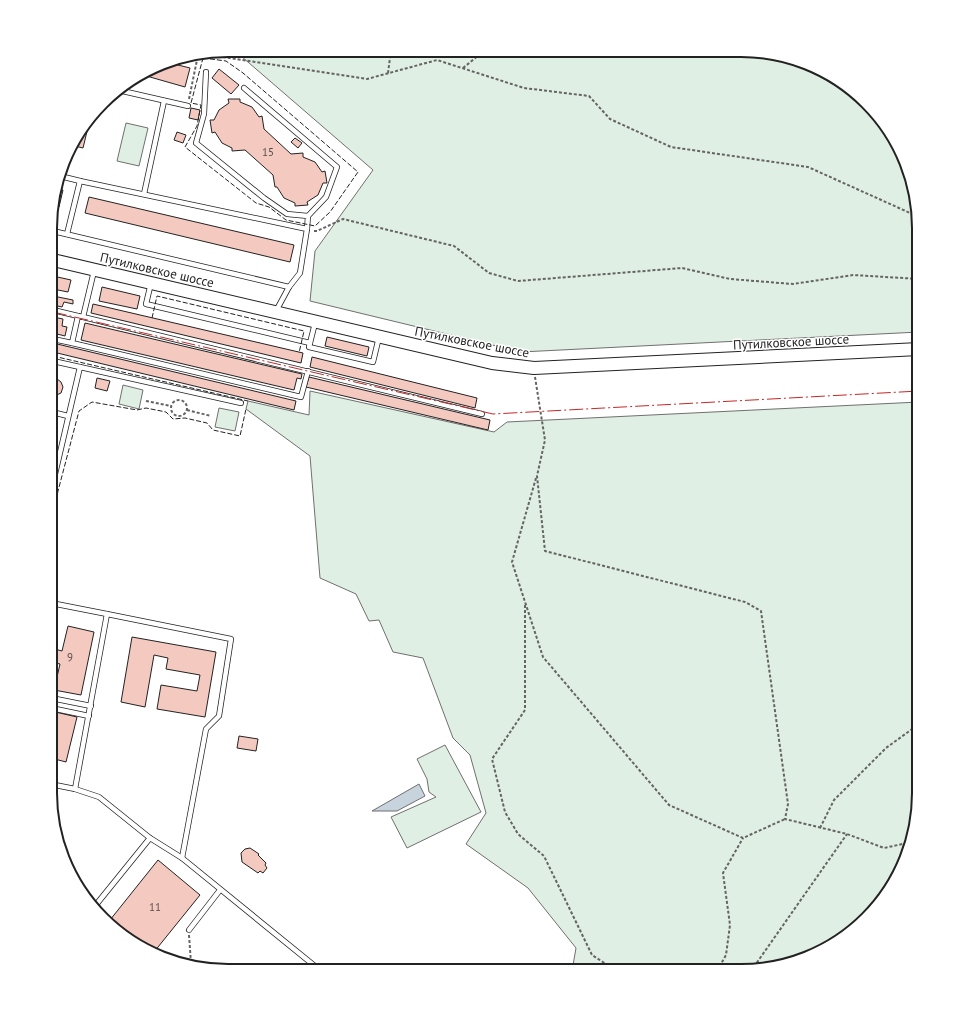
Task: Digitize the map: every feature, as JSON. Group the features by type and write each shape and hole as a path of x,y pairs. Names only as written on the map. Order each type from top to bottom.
{"main road":[{"name":"Путилковское шоссе","path":"57,261 492,363 534,368 569,368 912,349"}],"lane":[{"path":"206,72 204,114 196,143 264,198 287,214 308,216"},
{"path":"244,88 337,167 326,197 308,216 300,273 289,287 276,312"},
{"path":"125,92 188,106"},
{"path":"144,194 164,101"},
{"path":"65,177 307,229"},
{"path":"67,234 80,181"},
{"path":"57,232 289,287"},
{"path":"72,343 94,270"},
{"path":"151,283 146,304 310,343"},
{"path":"57,311 482,414"},
{"path":"315,321 309,347 373,362 379,336"},
{"path":"57,340 302,397 308,371"},
{"path":"57,362 241,403"},
{"path":"57,465 80,367"},
{"path":"57,413 68,416"},
{"path":"57,604 231,639 219,716 206,729 182,858"},
{"path":"75,789 107,614"},
{"path":"57,699 91,706"},
{"path":"57,709 89,716"},
{"path":"57,785 75,789 100,797 150,838 182,858 311,964"},
{"path":"97,903 150,838"},
{"path":"189,930 220,890"}],"path":[{"path":"223,57 367,79 437,60 524,88 589,96 610,119 671,147 808,168 912,214"},
{"path":"388,73 389,57"},
{"path":"463,68 477,57"},
{"path":"188,106 197,60"},
{"path":"307,229 317,231 343,219 358,222 454,246 489,273 518,281 682,268 730,279 793,284 853,275 912,279"},
{"path":"534,368 545,440 537,476 512,562 544,657 669,805 743,838"},
{"path":"146,400 171,406"},
{"path":"181,400 186,404 187,410 183,415 177,416 172,412 171,406 175,401 181,400"},
{"path":"187,410 211,416"},
{"path":"537,476 545,551 745,602 761,611 788,804 785,819"},
{"path":"525,602 525,710 492,759 505,812 518,834 544,856 592,955 606,964"},
{"path":"820,828 834,800 886,748 912,729"},
{"path":"721,964 726,955 730,925 723,873 743,838 785,819 847,834 884,848 904,843"},
{"path":"756,964 847,834"},
{"path":"189,930 191,960"}],"green space":[{"path":"242,57 752,57 774,60 796,66 826,80 854,99 877,124 889,142 899,163 909,195 912,217 912,332 521,352 310,301 315,251 373,170"},
{"path":"126,123 148,128 139,166 117,161"},
{"path":"123,385 143,390 139,409 119,404"},
{"path":"310,391 494,432 507,422 912,402 912,804 909,826 899,858 883,888 870,906 854,922 826,941 796,955 774,961 752,964 573,964 576,948 528,888 466,844 486,813 470,755 453,738 423,658 393,652 379,620 369,621 356,594 320,578 310,456 246,409 248,401 309,415"},
{"path":"219,408 239,412 235,431 215,427"},
{"path":"445,745 481,812 407,848 391,817 436,797 429,792 427,779 417,759"}],"shaded area":[{"path":"419,784 425,796 397,811 372,811"}],"building":[{"path":"177,65 190,68 185,87 149,77"},
{"path":"219,69 239,85 231,94 212,78"},
{"path":"228,99 240,99 240,102 252,107 259,117 262,116 264,129 291,154 303,153 303,157 315,162 322,172 325,171 327,183 323,183 318,195 307,202 308,205 295,206 295,203 284,198 277,187 275,187 273,175 245,150 232,151 232,148 222,143 215,132 212,133 210,120 214,120 219,110 229,103"},
{"path":"191,108 200,110 198,120 189,118"},
{"path":"87,132 83,148 78,147"},
{"path":"177,132 186,135 183,143 174,140"},
{"path":"295,138 302,143 298,148 291,142"},
{"path":"61,190 63,190 59,207 58,206"},
{"path":"89,197 294,245 290,262 85,213"},
{"path":"57,277 71,280 68,292 57,290"},
{"path":"102,287 140,296 137,309 99,301"},
{"path":"57,297 73,300 73,304 64,302 62,307 57,306"},
{"path":"93,304 303,353 301,363 91,313"},
{"path":"57,318 63,319 62,326 67,327 65,336 57,334"},
{"path":"85,323 302,374 301,379 297,378 294,390 81,340"},
{"path":"327,337 369,347 367,356 325,346"},
{"path":"57,344 296,401 294,410 57,353"},
{"path":"312,357 477,398 475,408 310,367"},
{"path":"309,377 490,420 488,430 306,387"},
{"path":"97,378 110,381 107,391 95,388"},
{"path":"57,379 61,382 63,387 61,393 57,395"},
{"path":"68,626 94,632 81,695 57,691 57,677 60,664 57,663 57,650 62,651"},
{"path":"132,637 216,652 205,717 157,709 161,685 197,691 200,675 166,669 168,658 154,655 145,707 121,702"},
{"path":"57,712 77,717 66,762 57,760"},
{"path":"239,736 258,739 256,751 237,748"},
{"path":"250,848 259,854 258,855 266,863 265,865 267,868 263,873 260,871 258,873 242,862 241,853 245,849"},
{"path":"158,860 200,895 157,948 142,941 111,918"}],"fence":[{"path":"203,59 191,103 201,105 197,126 185,147 256,203 269,207 286,220 315,226 330,212 358,172 243,73 226,61 205,58"},
{"path":"152,318 157,296 304,331 299,353"},
{"path":"57,357 248,401"},
{"path":"57,495 79,411 92,402 137,410 146,408 166,412 173,419 185,418 207,423 213,430 240,436 246,409"}],"power":[{"path":"57,313 493,414 912,391"}]}
